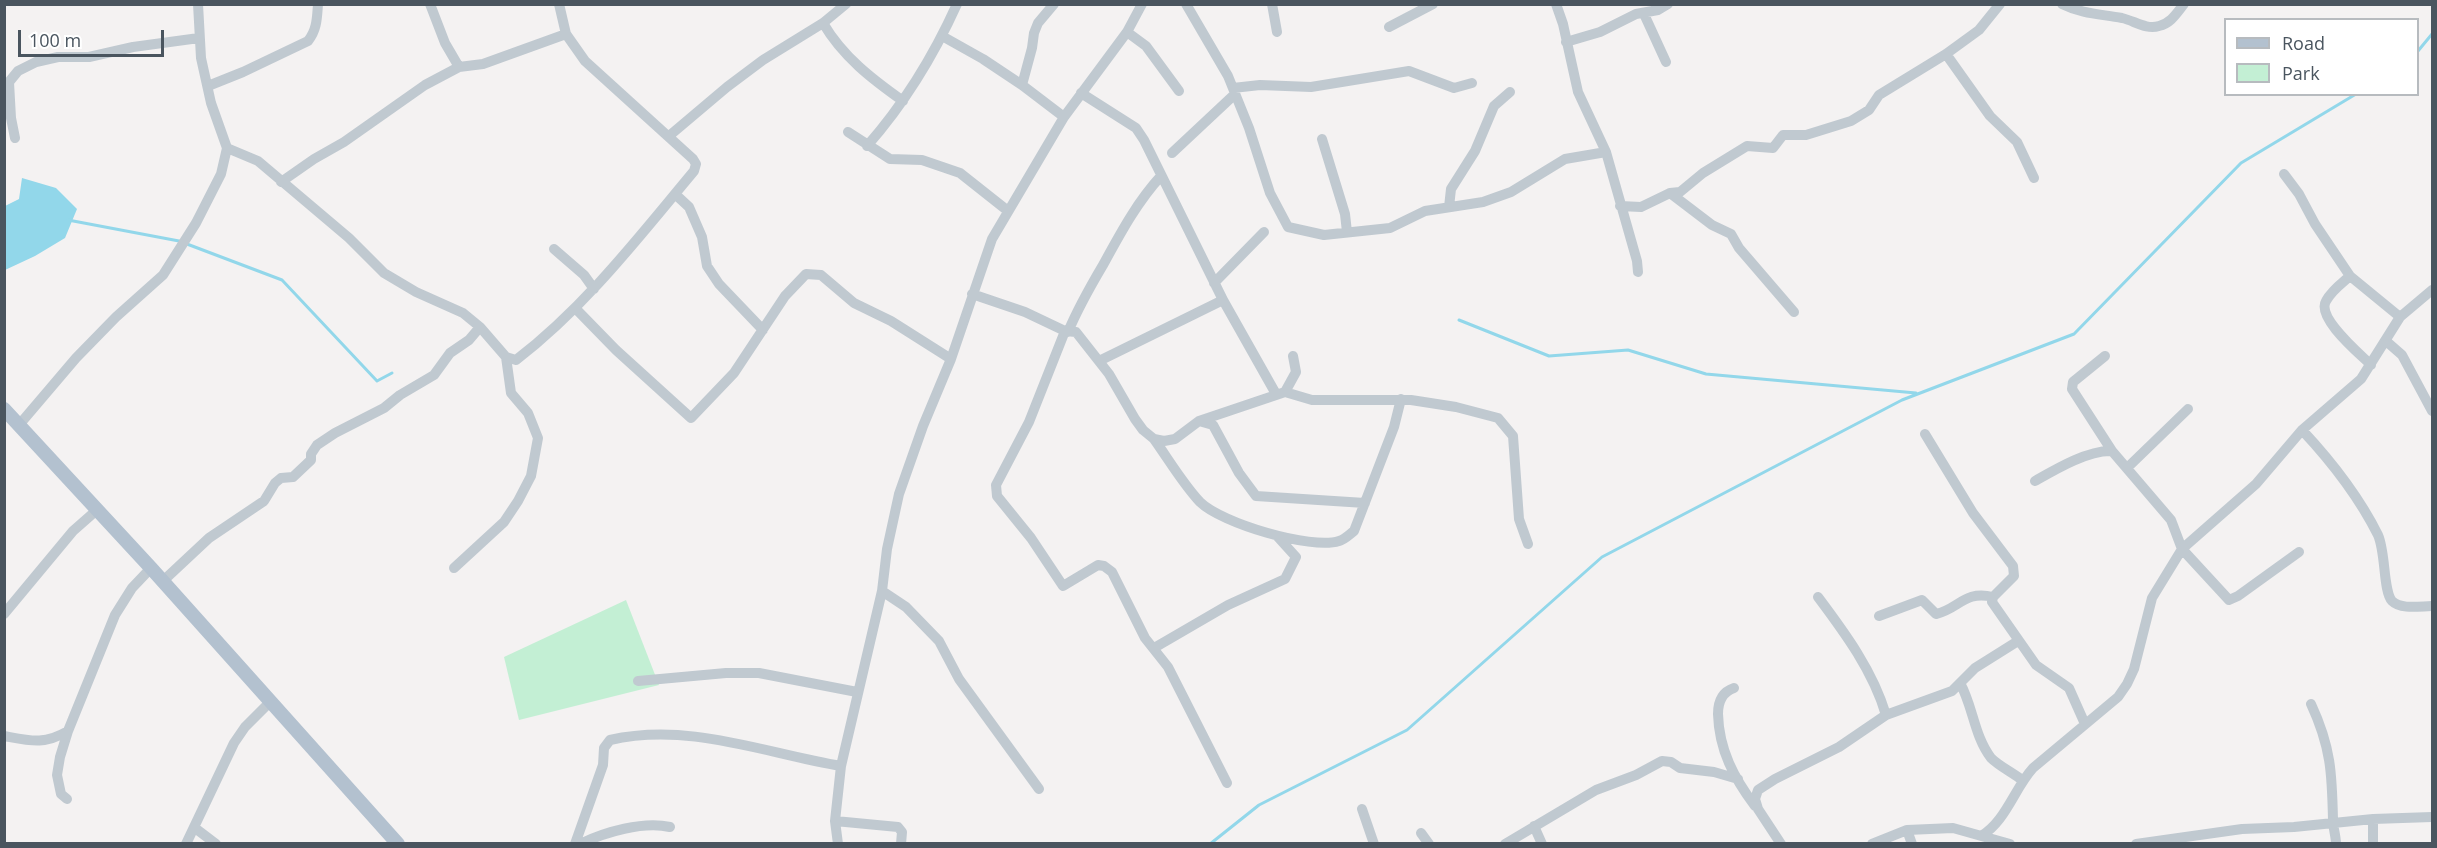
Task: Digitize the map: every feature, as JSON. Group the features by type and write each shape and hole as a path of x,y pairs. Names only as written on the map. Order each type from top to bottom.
{"main road":[{"path":"4,409 152,568 398,843"}],"street":[{"path":"19,425 76,358 116,317 163,275 196,223 221,174 227,148 211,103 199,38 198,4"},
{"path":"208,86 308,41 317,23 318,4"},
{"path":"429,4 445,43 459,67"},
{"path":"506,357 516,360 576,309 621,261 694,171 696,164 669,136 585,61 566,34 560,4"},
{"path":"669,136 727,87 764,60 823,23 846,4"},
{"path":"1022,85 1034,33 1038,23 1054,4"},
{"path":"838,843 835,822 841,766 882,591 887,549 899,494 923,426 951,359 992,239 1064,117 1127,32 1142,4"},
{"path":"1186,4 1208,40 1234,91 1249,128 1270,193 1288,227 1324,235 1390,228 1425,211 1483,202 1511,192 1565,159 1606,152"},
{"path":"1272,4 1277,32"},
{"path":"1389,27 1433,4"},
{"path":"1556,4 1578,92 1606,152 1637,261 1638,272"},
{"path":"1566,42 1600,32 1636,14 1658,10 1668,4"},
{"path":"1620,206 1641,207 1670,193 1680,192 1702,173 1738,150 1758,145 1773,148 1783,135 1806,135 1851,121 1869,110 1879,95 1946,54 1979,30 2000,4"},
{"path":"2062,4 2075,11 2125,18 2140,25 2156,27 2169,23 2184,4"},
{"path":"867,146 903,102 942,36 953,7"},
{"path":"1644,14 1666,62"},
{"path":"823,23 834,43 853,63 903,102"},
{"path":"1127,32 1146,46 1179,91"},
{"path":"281,182 344,142 425,85 459,67 483,64 566,34"},
{"path":"942,36 983,59 1064,117"},
{"path":"15,138 11,118 9,82 18,70 36,62 58,57 89,57 132,47 199,38"},
{"path":"1946,54 1990,116 2017,142 2034,178"},
{"path":"1172,153 1234,91 1260,85 1311,87 1409,71 1454,88 1472,83"},
{"path":"1449,207 1451,189 1475,151 1494,106 1510,92"},
{"path":"1081,93 1136,128 1223,300 1281,393"},
{"path":"848,132 890,159 922,160 960,173 1008,211"},
{"path":"1322,139 1345,214 1347,232"},
{"path":"227,148 258,161 349,238 384,273 416,292 463,314 480,327 506,357 512,393 528,413 538,438 531,476 504,522 454,568"},
{"path":"2284,174 2350,276 2400,316"},
{"path":"1161,176 1146,193 1117,240 1066,331 1029,422 1015,451 1000,473 996,485 997,496 1031,538 1063,586 1098,565 1112,572 1139,627 1168,667 1227,783"},
{"path":"1670,193 1713,225 1731,234 1739,248 1794,312"},
{"path":"675,194 689,207 702,237 707,266 719,284 764,330"},
{"path":"1214,283 1264,232"},
{"path":"554,249 584,275 594,289"},
{"path":"576,309 624,357 692,418 734,373 785,296 806,274 818,274 829,280 854,303 891,321 951,359"},
{"path":"2350,276 2325,302 2324,311 2341,336 2371,365"},
{"path":"1981,836 1993,829 2022,780 2047,755 2118,697 2134,669 2152,598 2182,549 2256,484 2302,430 2361,379 2400,316 2433,290"},
{"path":"972,294 1025,312 1066,331 1076,332 1100,361 1143,430 1154,439 1201,503 1233,523 1277,536 1311,542 1339,541 1354,531 1394,427 1401,399"},
{"path":"1100,361 1223,300"},
{"path":"163,581 209,538 264,501 275,483 281,478 293,477 311,460 311,454 317,445 335,433 384,408 391,400 434,375 450,353 469,340 480,327"},
{"path":"2386,341 2402,355 2433,411"},
{"path":"1281,393 1296,372 1293,356"},
{"path":"2105,356 2073,382 2072,389 2112,451 2171,520 2182,549 2229,600 2299,552"},
{"path":"1154,439 1164,441 1175,439 1199,421 1281,393 1312,400 1401,399 1456,407 1498,418 1513,436 1519,519 1528,544"},
{"path":"2127,468 2188,409"},
{"path":"1199,421 1213,425 1239,473 1256,496 1365,503"},
{"path":"2302,430 2339,475 2378,535 2384,551 2389,597 2394,604 2433,606"},
{"path":"1925,434 1973,513 2013,566 2014,576 1993,597 1992,602 2036,665 2069,688 2085,724"},
{"path":"2035,481 2062,466 2096,453 2112,451"},
{"path":"4,614 72,531 98,509"},
{"path":"1154,648 1228,605 1285,579 1296,556 1277,536"},
{"path":"68,799 61,794 57,775 68,731 115,615 132,588 152,568"},
{"path":"882,591 906,607 939,641 959,679 1039,789"},
{"path":"1879,616 1922,600 1936,614 1942,613 1971,596 1982,594 1993,597"},
{"path":"1818,597 1852,644 1876,686 1886,715"},
{"path":"1758,809 1755,799 1758,790 1774,778 1839,747 1886,715 1952,691 1989,658 2018,641"},
{"path":"638,681 726,673 759,673 857,692"},
{"path":"1960,682 1968,696 1983,745 1992,759 2022,780"},
{"path":"1734,688 1727,690 1721,698 1718,718 1722,747 1738,779 1781,843"},
{"path":"186,843 234,743 245,727 271,701"},
{"path":"2311,704 2324,732 2330,759 2332,823 2336,843"},
{"path":"4,736 39,742 54,739 68,731"},
{"path":"575,843 603,765 604,748 610,740 682,734 724,740 841,766"},
{"path":"1505,843 1596,790 1636,775 1662,761 1671,762 1680,768 1714,772 1738,779"},
{"path":"1362,809 1374,843"},
{"path":"2136,843 2200,839 2242,829 2294,827 2373,819 2433,818"},
{"path":"2373,819 2373,843"},
{"path":"835,822 898,827 902,832 901,843"},
{"path":"584,842 657,824 670,827"},
{"path":"1534,826 1542,843"},
{"path":"195,828 216,843"},
{"path":"1872,843 1907,830 1953,828 2010,843"},
{"path":"1907,830 1912,843"},
{"path":"1421,833 1429,843"}],"green space":[{"path":"626,600 659,685 519,720 504,657"}],"water":[{"path":"22,178 56,188 77,209 65,238 5,270 5,206 19,199"}],"waterway":[{"path":"2419,50 2432,34"},
{"path":"1210,844 1259,805 1407,730 1602,557 1902,400 2074,334 2241,163 2353,96"},
{"path":"68,220 179,241 282,280 377,381 392,373"},
{"path":"1459,320 1549,356 1628,350 1706,374 1916,393"}]}
